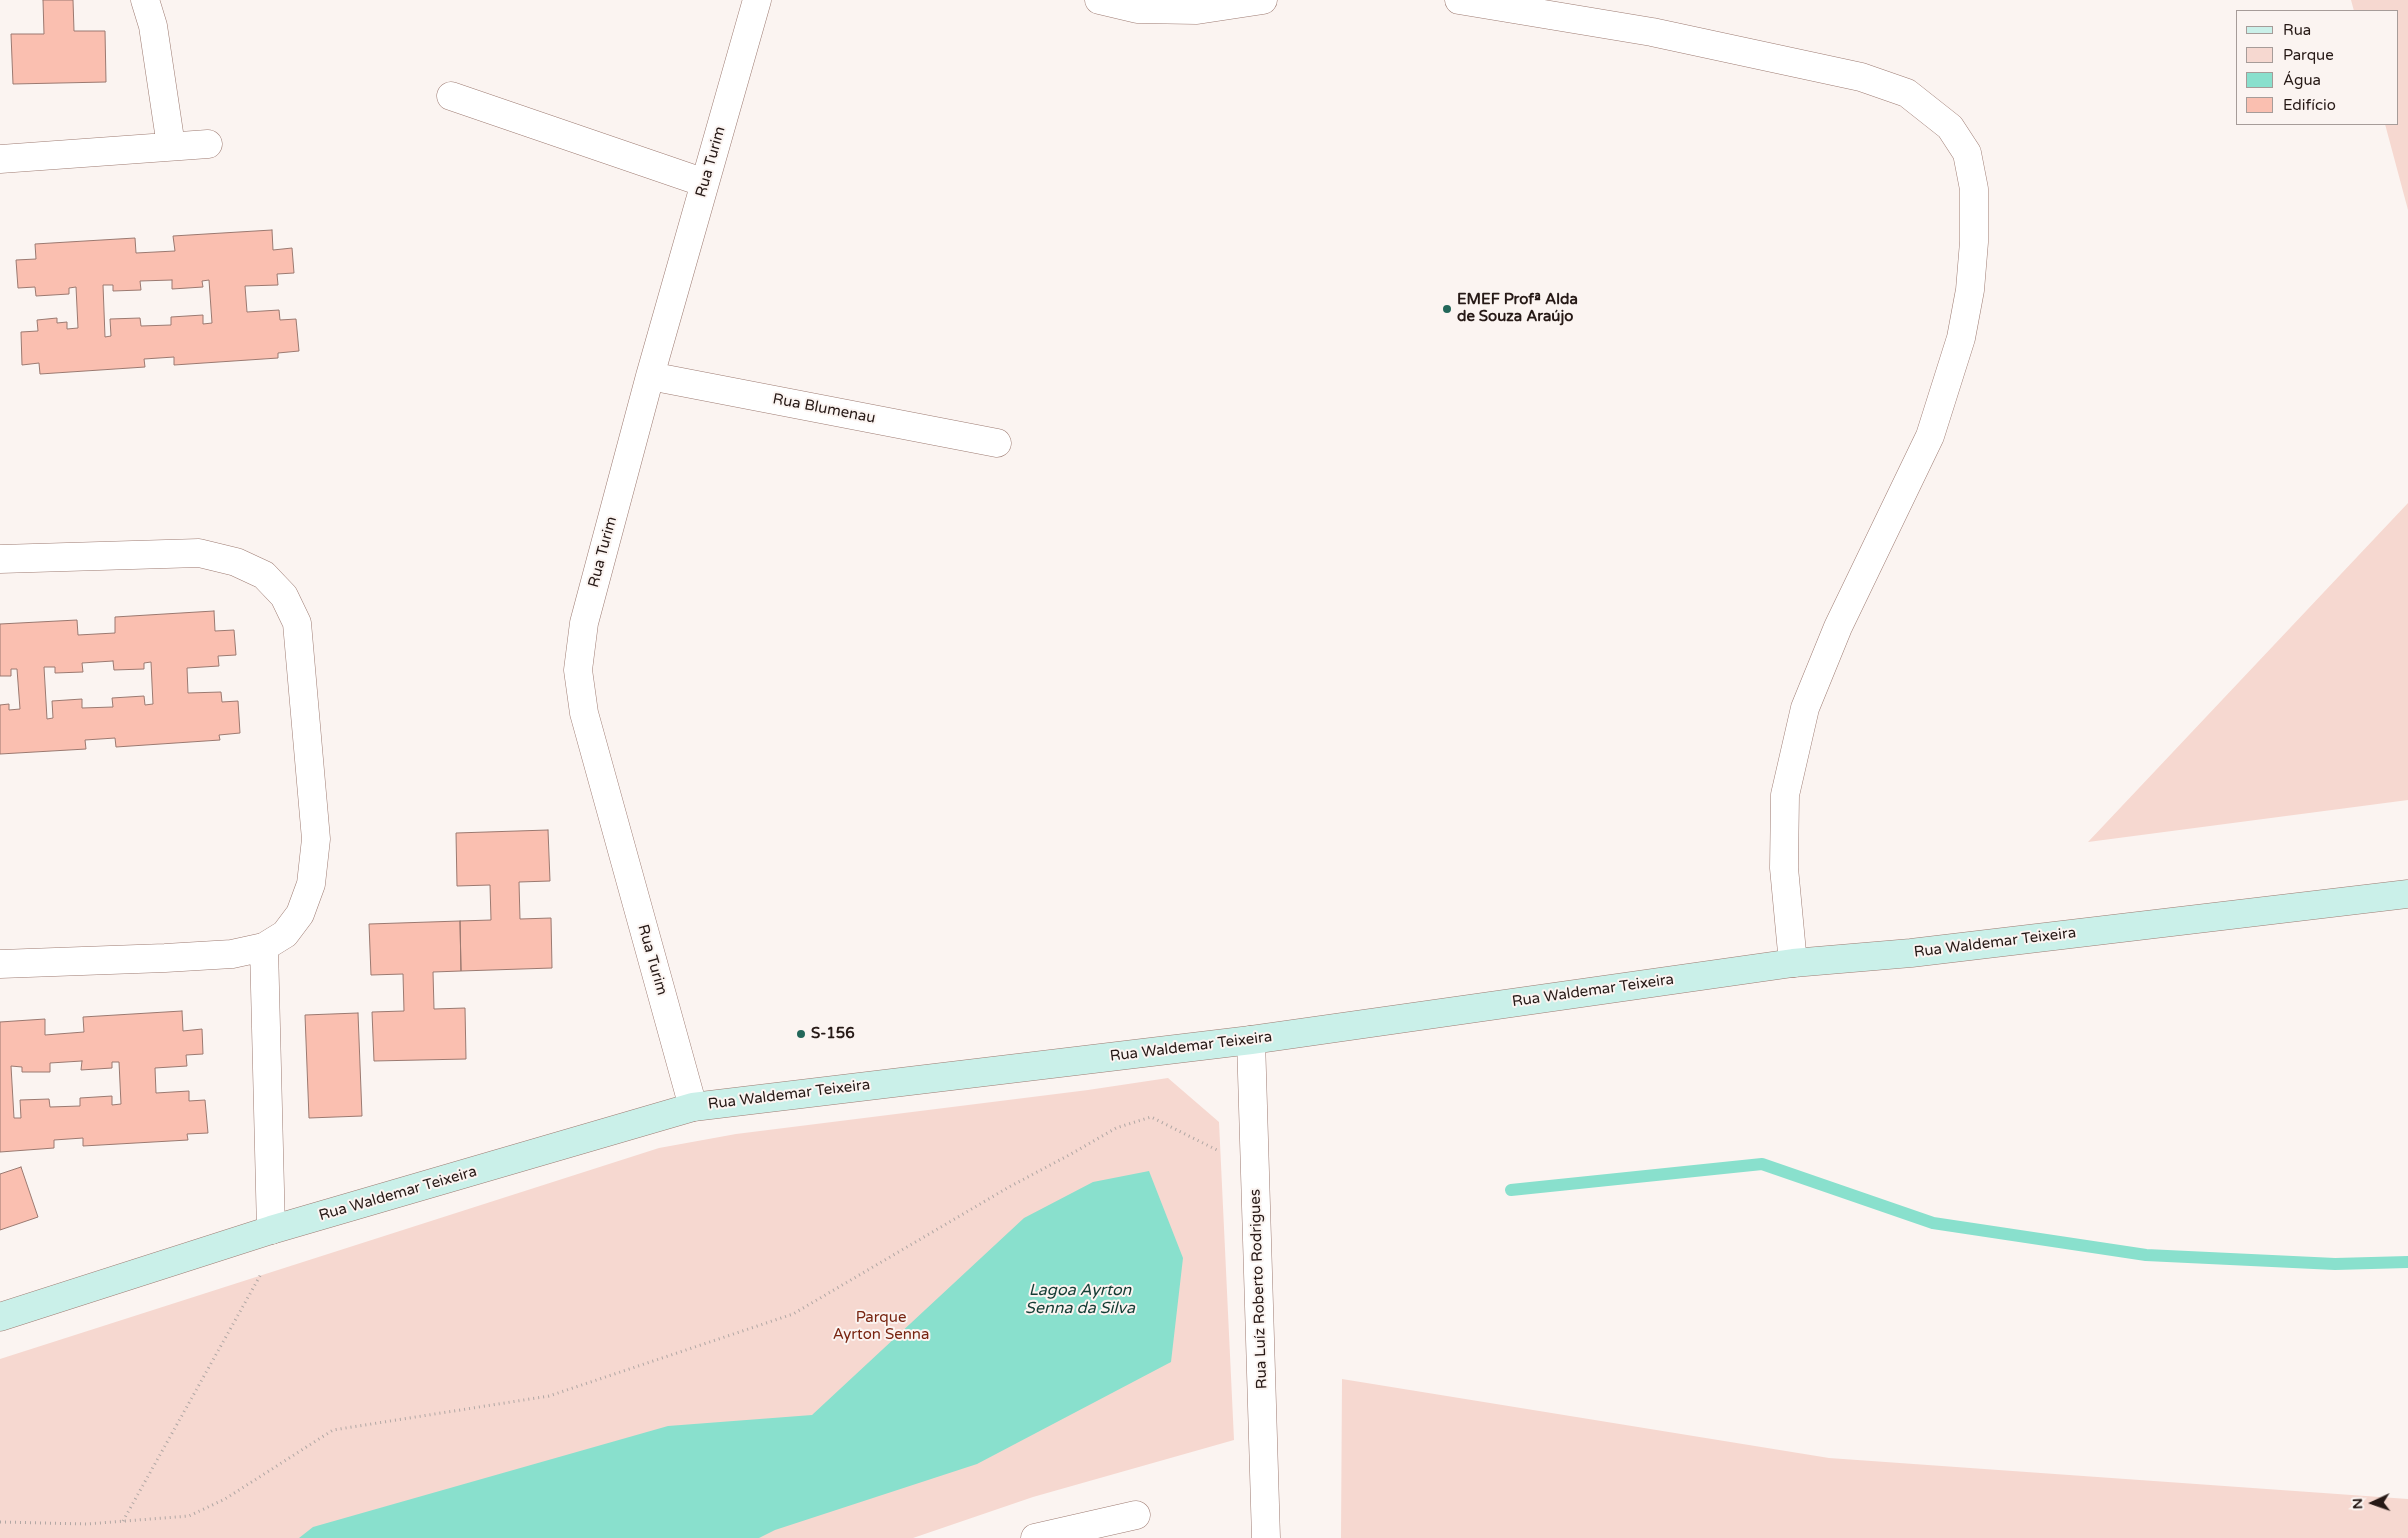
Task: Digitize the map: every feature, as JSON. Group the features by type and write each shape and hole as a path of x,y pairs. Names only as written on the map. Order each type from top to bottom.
{"street":[{"path":"145,0 153,26 171,146"},
{"name":"Rua Turim","path":"693,1107 586,722 578,670 584,623 650,376 757,0"},
{"path":"1099,0 1137,10 1196,10 1264,0"},
{"path":"1460,0 1652,32 1861,77 1907,94 1950,127 1967,153 1974,189 1974,242 1970,290 1962,338 1930,436 1838,627 1805,708 1785,795 1784,868 1793,963"},
{"path":"451,96 705,183"},
{"path":"0,159 208,144"},
{"name":"Rua Blumenau","path":"650,376 997,443"},
{"path":"0,560 199,553 236,562 264,575 284,596 297,623 316,839 311,884 300,914 285,934 264,947 232,954 0,964"},
{"name":"Rua Waldemar Teixeira","path":"0,1317 271,1230 693,1107 1251,1040 1793,963 1911,953 2408,894"},
{"path":"264,947 271,1230"},
{"name":"Rua Luíz Roberto Rodrigues","path":"1251,1040 1266,1538"},
{"path":"1035,1538 1136,1515"}],"path":[{"path":"0,1522 87,1524 189,1516 225,1499 333,1430 548,1396 793,1314 1009,1186 1116,1128 1151,1117 1221,1152"},
{"path":"123,1522 261,1274"}],"green space":[{"path":"2351,0 2408,0 2408,210 2385,125 2398,125 2398,10 2354,10"},
{"path":"2408,503 2408,800 2088,842"},
{"name":"Parque Ayrton Senna","path":"1168,1078 1219,1122 1234,1440 1033,1497 913,1538 0,1538 0,1359 659,1148 736,1134 1088,1090"},
{"path":"1342,1379 1829,1458 2408,1499 2408,1538 1341,1538"}],"water":[{"name":"Lagoa Ayrton Senna da Silva","path":"1149,1171 1183,1258 1171,1362 977,1464 775,1530 759,1538 299,1538 313,1527 668,1426 812,1415 1024,1218 1093,1182"}],"building":[{"path":"43,0 73,0 74,31 105,31 106,82 13,84 11,34 44,34"},
{"path":"272,230 273,250 292,248 294,273 277,274 278,285 245,286 247,312 279,310 280,320 296,319 299,351 278,353 278,358 174,365 174,357 144,359 145,367 40,374 39,363 22,365 21,332 38,331 37,320 57,318 57,323 67,322 67,329 78,328 76,287 69,288 69,294 36,296 35,287 18,288 16,260 36,259 35,244 135,238 136,253 175,251 173,236","holes":["172,280 172,289 203,287 202,281 209,280 212,323 203,324 203,315 171,317 171,325 141,326 140,318 110,319 111,336 105,337 103,285 113,285 113,291 141,290 140,281"]},
{"path":"214,611 215,631 234,630 236,655 218,656 219,666 187,668 188,693 221,692 222,702 238,701 240,733 219,735 220,740 116,747 115,738 85,740 86,749 0,754 0,705 9,704 9,710 20,709 17,669 11,669 11,676 0,676 0,624 77,620 78,635 115,633 115,617","holes":["113,661 114,670 144,669 144,663 151,662 153,704 145,705 144,696 112,698 113,707 82,708 82,699 52,701 53,718 47,719 44,667 55,667 55,673 83,672 82,663"]},
{"path":"548,830 550,881 519,882 520,919 551,918 552,968 461,971 460,921 491,920 490,885 457,886 456,833"},
{"path":"460,921 461,971 433,972 434,1009 465,1008 466,1059 374,1061 372,1012 404,1011 403,974 371,975 369,924"},
{"path":"182,1011 183,1031 202,1029 203,1054 186,1055 187,1066 155,1068 156,1093 189,1091 189,1101 205,1100 208,1133 187,1134 188,1140 83,1146 83,1138 54,1140 54,1148 0,1152 0,1022 45,1019 45,1035 84,1032 83,1017","holes":["82,1061 81,1070 112,1068 112,1062 119,1062 121,1104 112,1105 112,1096 80,1098 80,1106 50,1107 49,1099 20,1100 21,1118 14,1118 11,1066 22,1067 22,1072 50,1072 50,1063"]},
{"path":"358,1013 362,1116 309,1118 305,1015"},
{"path":"21,1167 38,1217 0,1230 0,1174"}],"waterway":[{"path":"1511,1190 1762,1164 1933,1223 2146,1255 2335,1264 2408,1262"}],"place":[{"name":"EMEF Profª Alda de Souza Araújo","path":"1447,309"},
{"name":"S-156","path":"801,1034"}]}
